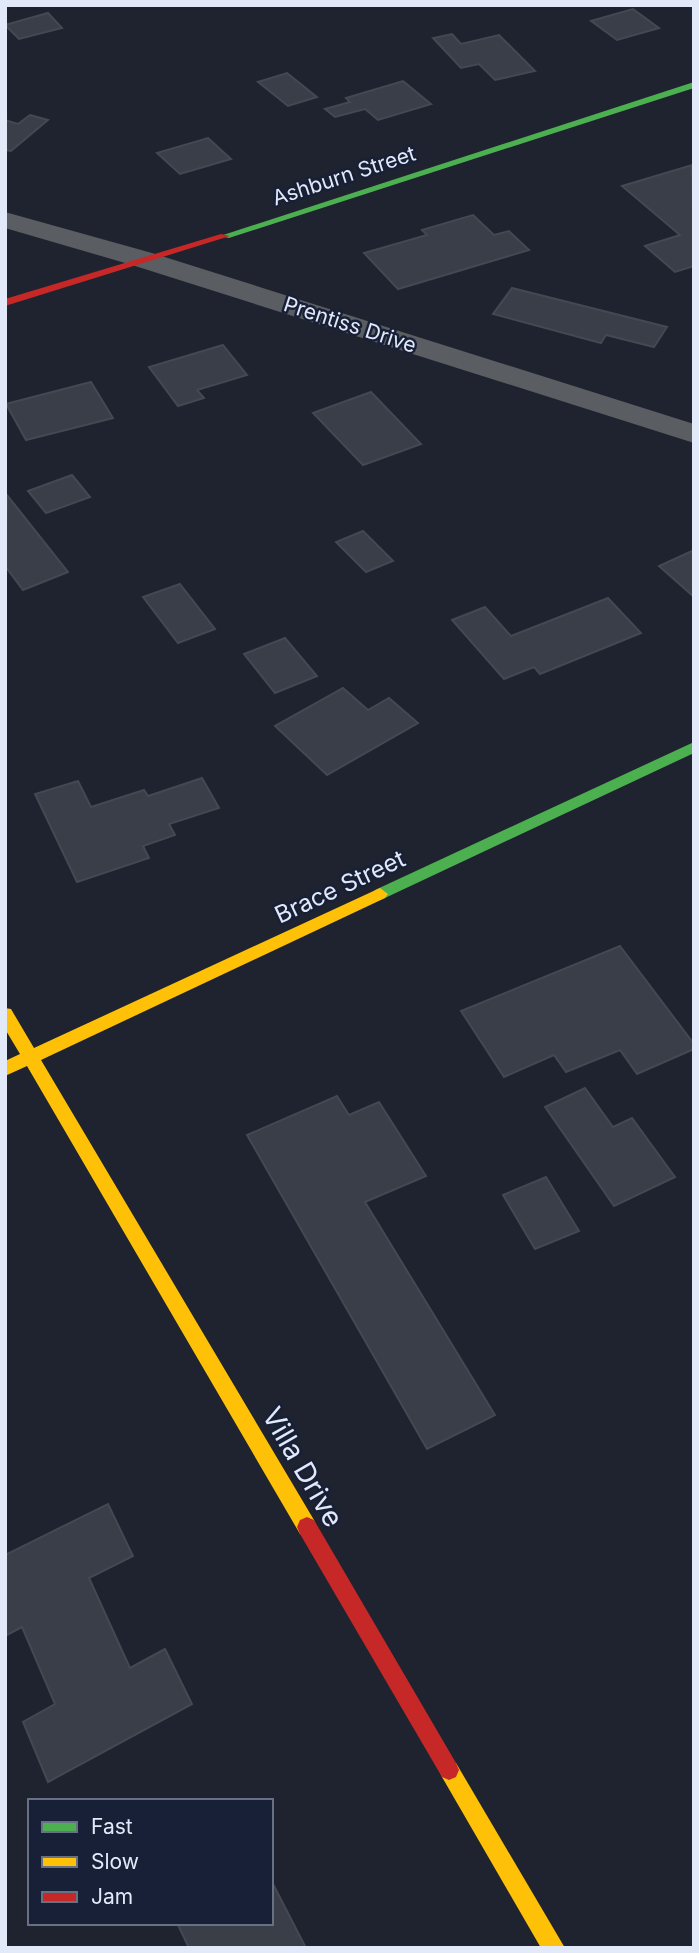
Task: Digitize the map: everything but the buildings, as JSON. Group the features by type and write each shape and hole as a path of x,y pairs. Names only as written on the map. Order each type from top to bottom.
{"street":[{"name":"Ashburn Street","path":"5,303 694,85"},
{"name":"Prentiss Drive","path":"5,220 142,259 694,434"},
{"name":"Brace Street","path":"5,1069 694,747"},
{"name":"Villa Drive","path":"5,1014 554,1948"}],"traffic: fast":[{"path":"225,236 694,85"},
{"path":"380,894 694,747"}],"traffic: slow":[{"path":"5,1069 380,894"},
{"path":"5,1014 307,1527"},
{"path":"449,1770 554,1948"}],"traffic: jam":[{"path":"5,303 225,236"},
{"path":"307,1527 449,1770"}]}
